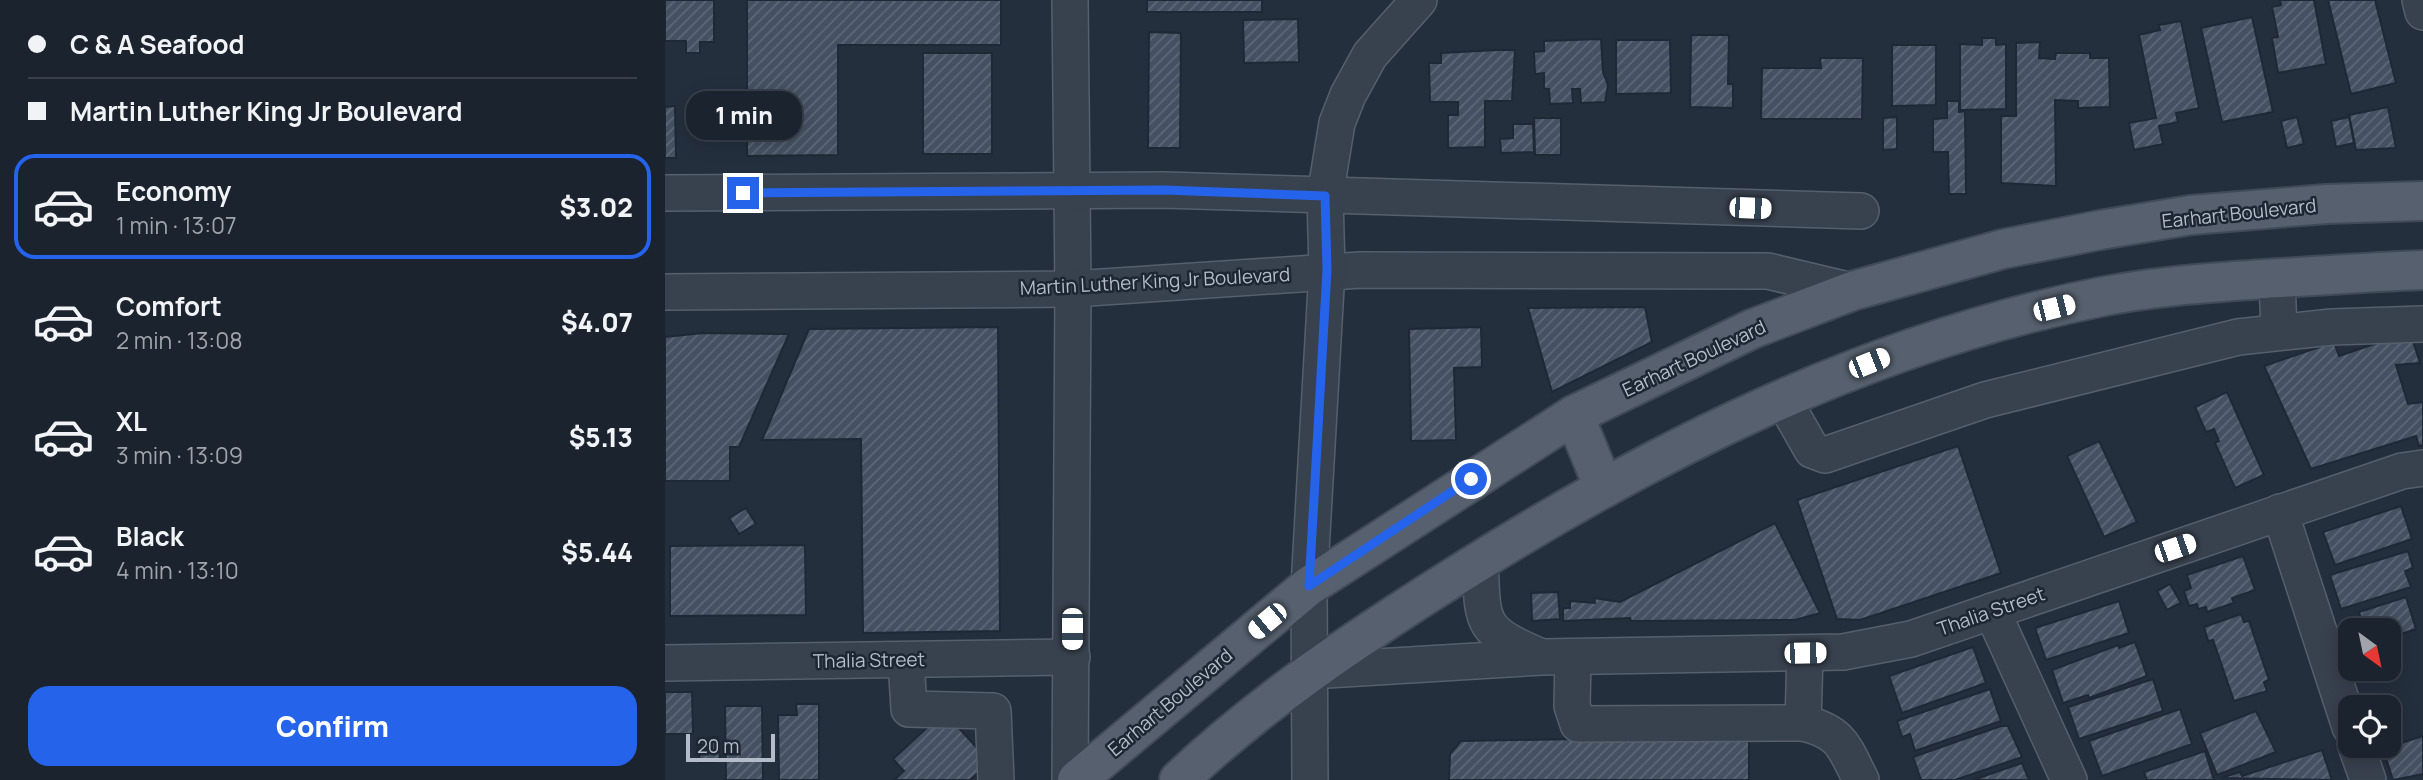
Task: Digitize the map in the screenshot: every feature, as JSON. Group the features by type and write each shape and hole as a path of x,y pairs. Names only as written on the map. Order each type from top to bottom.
{"main road":[{"name":"Earhart Boulevard","path":"1077,780 1309,586 1574,415 1752,329 1852,291 2003,249 2191,215 2326,204 2423,201"},
{"path":"1179,780 1310,671 1481,560 1604,488 1732,420 1783,399 1891,355 1984,326 2100,297 2185,285 2423,270"},
{"path":"1574,415 1604,488"}],"street":[{"path":"1070,0 1073,289 1070,780"},
{"path":"1310,780 1309,586 1327,270 1325,196 1337,123 1348,95 1370,55 1419,0"},
{"path":"2420,0 2423,12"},
{"path":"665,193 1164,190 1861,211"},
{"name":"Martin Luther King Jr Boulevard","path":"665,292 1073,289 1327,270 1768,271 1852,291"},
{"path":"2277,279 2279,332"},
{"path":"1783,399 1812,450 1825,455 1985,400 2238,337 2279,332 2423,324"},
{"name":"Thalia Street","path":"1310,671 1557,657 1843,652 1911,639 2402,471 2423,468"},
{"path":"2280,513 2340,695"},
{"name":"Thalia Street","path":"1481,560 1483,611 1489,626 1503,641 1557,657"},
{"path":"1992,611 2069,780"},
{"path":"1803,723 1805,653"},
{"name":"Thalia Street","path":"665,663 1072,657"},
{"path":"1557,657 1578,724 1803,723 1826,728 1845,748 1861,780"},
{"path":"906,660 909,709 993,711 996,780"},
{"path":"2360,758 2368,780"}],"building":[{"path":"665,0 714,0 714,42 700,42 700,53 686,53 686,41 665,41"},
{"path":"747,0 1001,0 1001,45 838,45 838,155 747,156"},
{"path":"1147,0 1262,0 1262,12 1147,12"},
{"path":"2280,0 2314,0 2326,64 2278,73 2272,38 2278,37 2272,7 2281,5"},
{"path":"2328,0 2375,0 2396,83 2351,94"},
{"path":"2252,17 2273,112 2222,122 2201,28"},
{"path":"1298,19 1299,62 1244,63 1243,20"},
{"path":"2181,21 2199,108 2176,113 2178,122 2159,126 2163,144 2134,150 2129,123 2156,118 2139,35 2160,30 2159,25"},
{"path":"1149,32 1181,33 1180,148 1148,148"},
{"path":"1691,35 1729,35 1728,84 1733,84 1733,108 1690,107"},
{"path":"1982,38 1996,38 1996,45 2006,44 2006,109 1960,110 1960,44 1982,45"},
{"path":"1601,39 1603,72 1608,85 1605,102 1581,103 1580,89 1572,89 1573,103 1550,104 1549,89 1544,89 1544,73 1535,74 1534,52 1544,51 1544,41"},
{"path":"1616,40 1670,40 1671,93 1616,94"},
{"path":"2040,42 2039,58 2055,59 2056,53 2090,53 2090,58 2109,58 2110,107 2078,108 2078,101 2055,100 2056,186 2001,183 2001,116 2016,116 2016,43"},
{"path":"1892,45 1936,45 1936,105 1892,106"},
{"path":"1515,50 1512,101 1485,101 1485,147 1448,148 1448,115 1458,115 1458,102 1430,102 1429,63 1441,63 1441,53"},
{"path":"923,53 992,53 992,154 923,154"},
{"path":"1820,58 1863,58 1862,119 1761,119 1762,68 1821,68"},
{"path":"1947,101 1959,101 1959,112 1965,111 1966,194 1949,194 1948,152 1933,152 1933,119 1947,118"},
{"path":"675,106 676,158 665,158 665,107"},
{"path":"2388,107 2396,148 2356,150 2349,115"},
{"path":"1897,117 1897,149 1883,150 1883,118"},
{"path":"2297,117 2304,144 2287,148 2281,121"},
{"path":"2349,117 2354,143 2336,147 2331,121"},
{"path":"1534,118 1561,118 1561,155 1535,155"},
{"path":"1513,124 1533,124 1534,152 1501,153 1500,139 1513,138"},
{"path":"1645,307 1652,342 1552,392 1528,308"},
{"path":"998,327 1000,631 863,633 861,439 762,440 809,329"},
{"path":"1481,327 1482,367 1454,368 1456,440 1411,441 1409,329"},
{"path":"2410,332 2420,363 2396,365 2408,404 2423,402 2423,445 2419,446 2416,436 2311,469 2264,366 2334,342 2339,356"},
{"path":"703,333 789,334 739,447 730,447 730,481 665,481 665,337"},
{"path":"2227,392 2264,475 2235,488 2215,443 2219,441 2214,429 2206,432 2195,407"},
{"path":"2099,441 2137,522 2104,537 2067,456"},
{"path":"1958,446 2001,573 1860,620 1837,619 1797,500"},
{"path":"2401,506 2412,539 2335,565 2323,532"},
{"path":"746,508 756,524 739,534 729,518"},
{"path":"1775,523 1820,613 1795,620 1631,621 1630,618 1563,621 1563,608 1570,608 1570,601 1595,603 1594,598 1620,602"},
{"path":"805,545 806,615 670,616 670,546"},
{"path":"2408,551 2413,568 2405,571 2411,587 2341,609 2330,575"},
{"path":"2243,556 2255,590 2232,598 2234,603 2207,612 2206,607 2198,609 2197,604 2189,606 2184,591 2191,588 2187,575"},
{"path":"2170,584 2181,603 2167,610 2157,591"},
{"path":"1558,592 1560,619 1532,621 1531,593"},
{"path":"2406,597 2416,629 2401,634 2401,618 2360,618 2359,612"},
{"path":"2119,601 2129,633 2046,660 2035,628"},
{"path":"2241,614 2244,622 2249,621 2269,680 2264,682 2267,691 2234,701 2213,640 2208,641 2204,627"},
{"path":"2135,642 2147,676 2089,698 2088,695 2063,703 2052,670 2118,645 2119,648"},
{"path":"1973,647 1986,683 1902,713 1889,676"},
{"path":"2153,679 2163,711 2079,739 2068,707"},
{"path":"1990,689 2001,721 1915,751 1910,734 1902,737 1897,721"},
{"path":"665,692 692,692 693,734 665,734"},
{"path":"796,704 819,704 819,780 779,780 778,715 797,715"},
{"path":"725,706 762,706 763,780 726,780"},
{"path":"2180,709 2192,744 2102,776 2089,741"},
{"path":"2256,711 2276,752 2217,775 2200,733"},
{"path":"944,712 990,762 970,780 894,780 904,771 893,759"},
{"path":"2001,726 2008,726 2022,757 1955,780 1921,780 1913,757"},
{"path":"1749,736 1749,780 1449,780 1450,754 1461,741"},
{"path":"2423,736 2423,774 2393,780 2386,758 2401,758 2401,743"},
{"path":"718,737 720,761 700,763 698,739"},
{"path":"2322,750 2332,780 2221,778 2240,772 2242,776"},
{"path":"2205,751 2214,780 2147,780 2144,772"},
{"path":"2022,763 2029,780 1973,780"}],"route":[{"path":"743,193 1164,190 1325,196 1327,270 1309,586 1471,479"}]}
